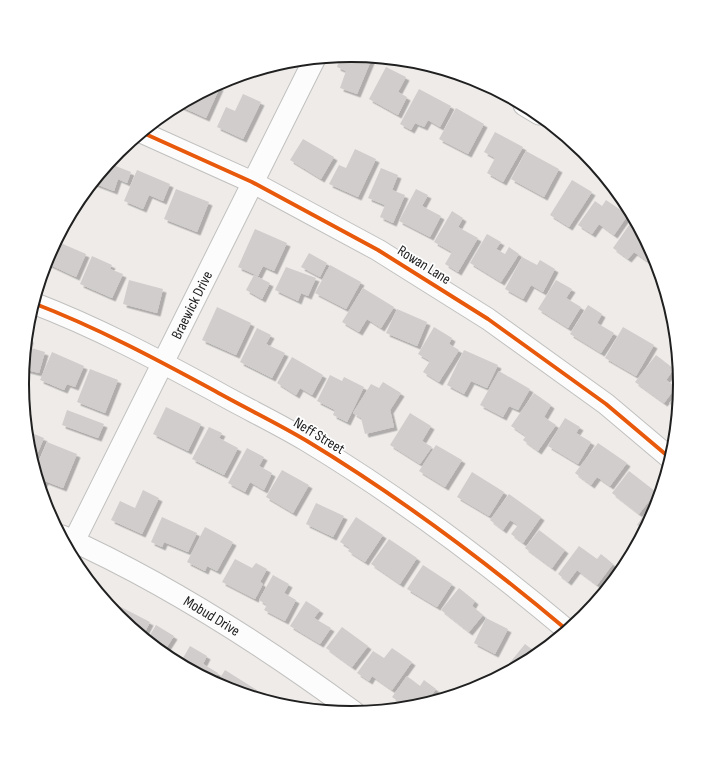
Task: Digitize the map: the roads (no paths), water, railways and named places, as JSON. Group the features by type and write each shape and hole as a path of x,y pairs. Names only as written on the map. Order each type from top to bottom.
{"street":[{"name":"Braewick Drive","path":"70,540 163,363 312,64"},
{"name":"Rowan Lane","path":"147,134 252,182 378,250 488,318 606,404 665,454"},
{"name":"Neff Street","path":"39,305 57,312 163,363 307,441 395,498 511,582 563,626"},
{"name":"Mobud Drive","path":"73,545 160,586 242,635 345,706"}]}
